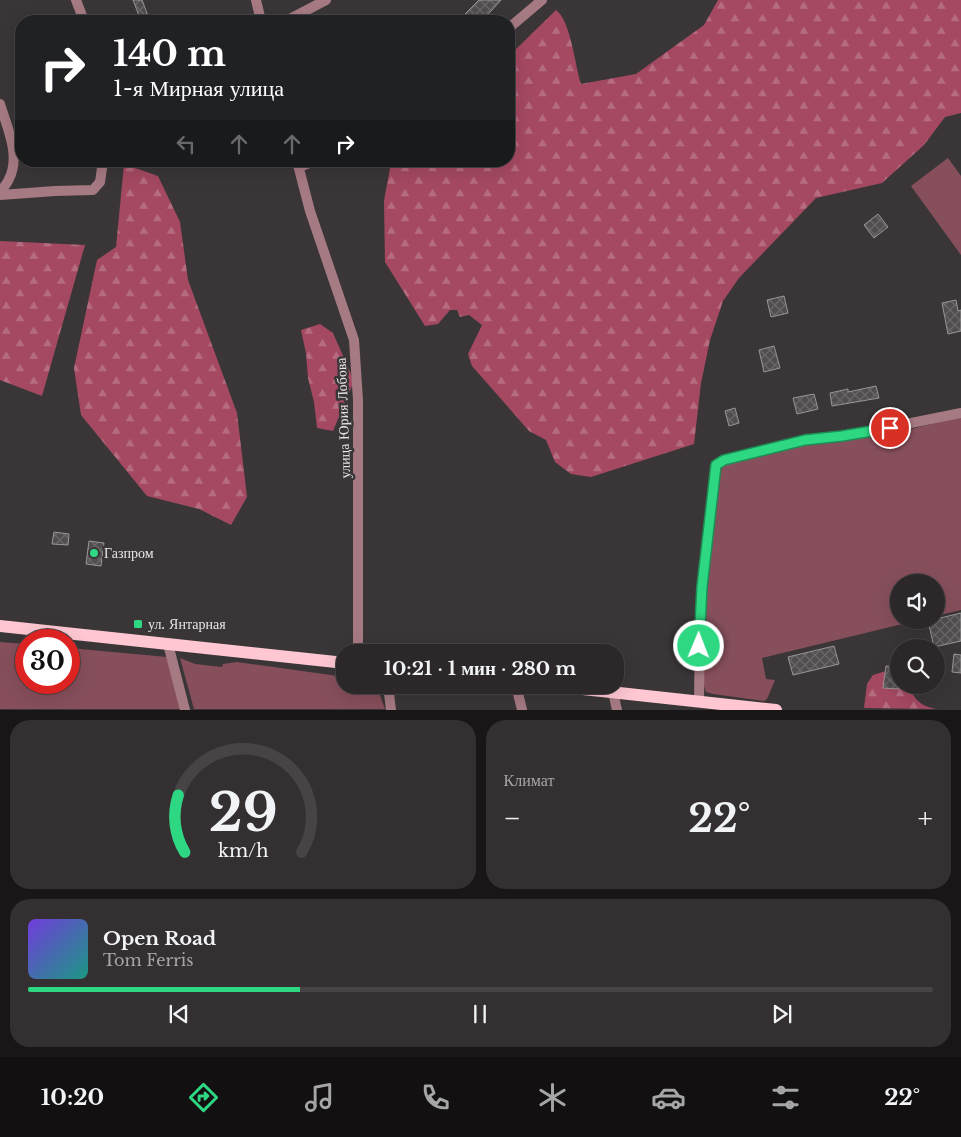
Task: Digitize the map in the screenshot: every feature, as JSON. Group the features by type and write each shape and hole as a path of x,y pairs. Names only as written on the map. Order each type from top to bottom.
{"main road":[{"path":"0,626 336,662"},
{"path":"624,693 776,710"}],"street":[{"path":"76,0 82,15"},
{"path":"256,0 260,15"},
{"path":"297,15 326,0"},
{"path":"515,23 542,0"},
{"path":"0,104 12,147 14,162 10,179 0,193"},
{"path":"0,193 93,190 100,182 102,167"},
{"name":"улица Юрия Лобова","path":"299,167 310,211 352,333 357,363 358,644"},
{"path":"699,701 701,603 716,465 724,460 805,440 857,434 961,413"},
{"path":"168,644 185,710"},
{"path":"389,694 392,710"},
{"path":"518,694 522,710"},
{"path":"613,694 617,710"}],"shaded area":[{"path":"948,158 961,176 961,255 911,186"},
{"path":"961,417 961,610 945,614 945,574 890,574 890,627 762,658 766,679 775,680 767,699 764,701 706,692 702,667 702,636 715,509 722,467 756,454 775,450 903,431"},
{"path":"0,642 15,643 15,694 80,694 80,649 167,657 181,709 0,709"},
{"path":"180,658 195,664 222,667 223,664 237,662 336,676 336,694 379,694 385,709 194,709"}],"green space":[{"path":"718,0 961,0 961,113 945,117 924,145 882,183 816,198 739,278 723,301 710,340 701,383 694,444 591,477 571,474 555,462 546,440 529,431 472,366 468,354 482,325 469,315 460,317 457,310 450,310 438,324 425,326 385,262 384,201 390,168 515,167 515,50 556,10 561,16 569,34 581,84 636,74 704,25"},
{"path":"124,167 132,167 158,176 180,222 188,280 237,413 247,497 231,525 199,509 147,496 81,415 74,368 97,260 116,247"},
{"path":"0,241 85,245 42,396 0,380"},
{"path":"320,324 333,333 354,381 333,431 317,428 301,330"},
{"path":"889,670 890,694 912,694 922,704 937,709 864,708 867,684 873,675"}],"building":[{"path":"133,0 142,0 148,15 139,15"},
{"path":"479,0 501,0 487,15 464,15"},
{"path":"878,214 888,227 874,238 864,225"},
{"path":"784,296 788,313 771,317 767,300"},
{"path":"956,300 958,311 961,310 961,331 948,334 942,303"},
{"path":"774,346 780,368 764,372 759,350"},
{"path":"876,386 879,398 832,406 830,393 848,389 848,392"},
{"path":"814,394 818,409 797,414 793,398"},
{"path":"735,408 739,423 729,426 725,411"},
{"path":"54,532 69,534 68,545 52,544"},
{"path":"89,541 104,543 101,566 86,564"},
{"path":"961,613 961,641 945,645 945,639 932,639 930,629 945,629 945,617"},
{"path":"834,646 839,664 793,675 788,657"},
{"path":"954,654 961,655 961,673 952,672"},
{"path":"886,666 890,666 890,688 883,688"}],"place":[{"name":"Газпром","path":"94,553"},
{"name":"ул. Янтарная","path":"138,624"}],"route":[{"path":"699,646 702,587 716,465 724,460 805,440 890,428"}]}
